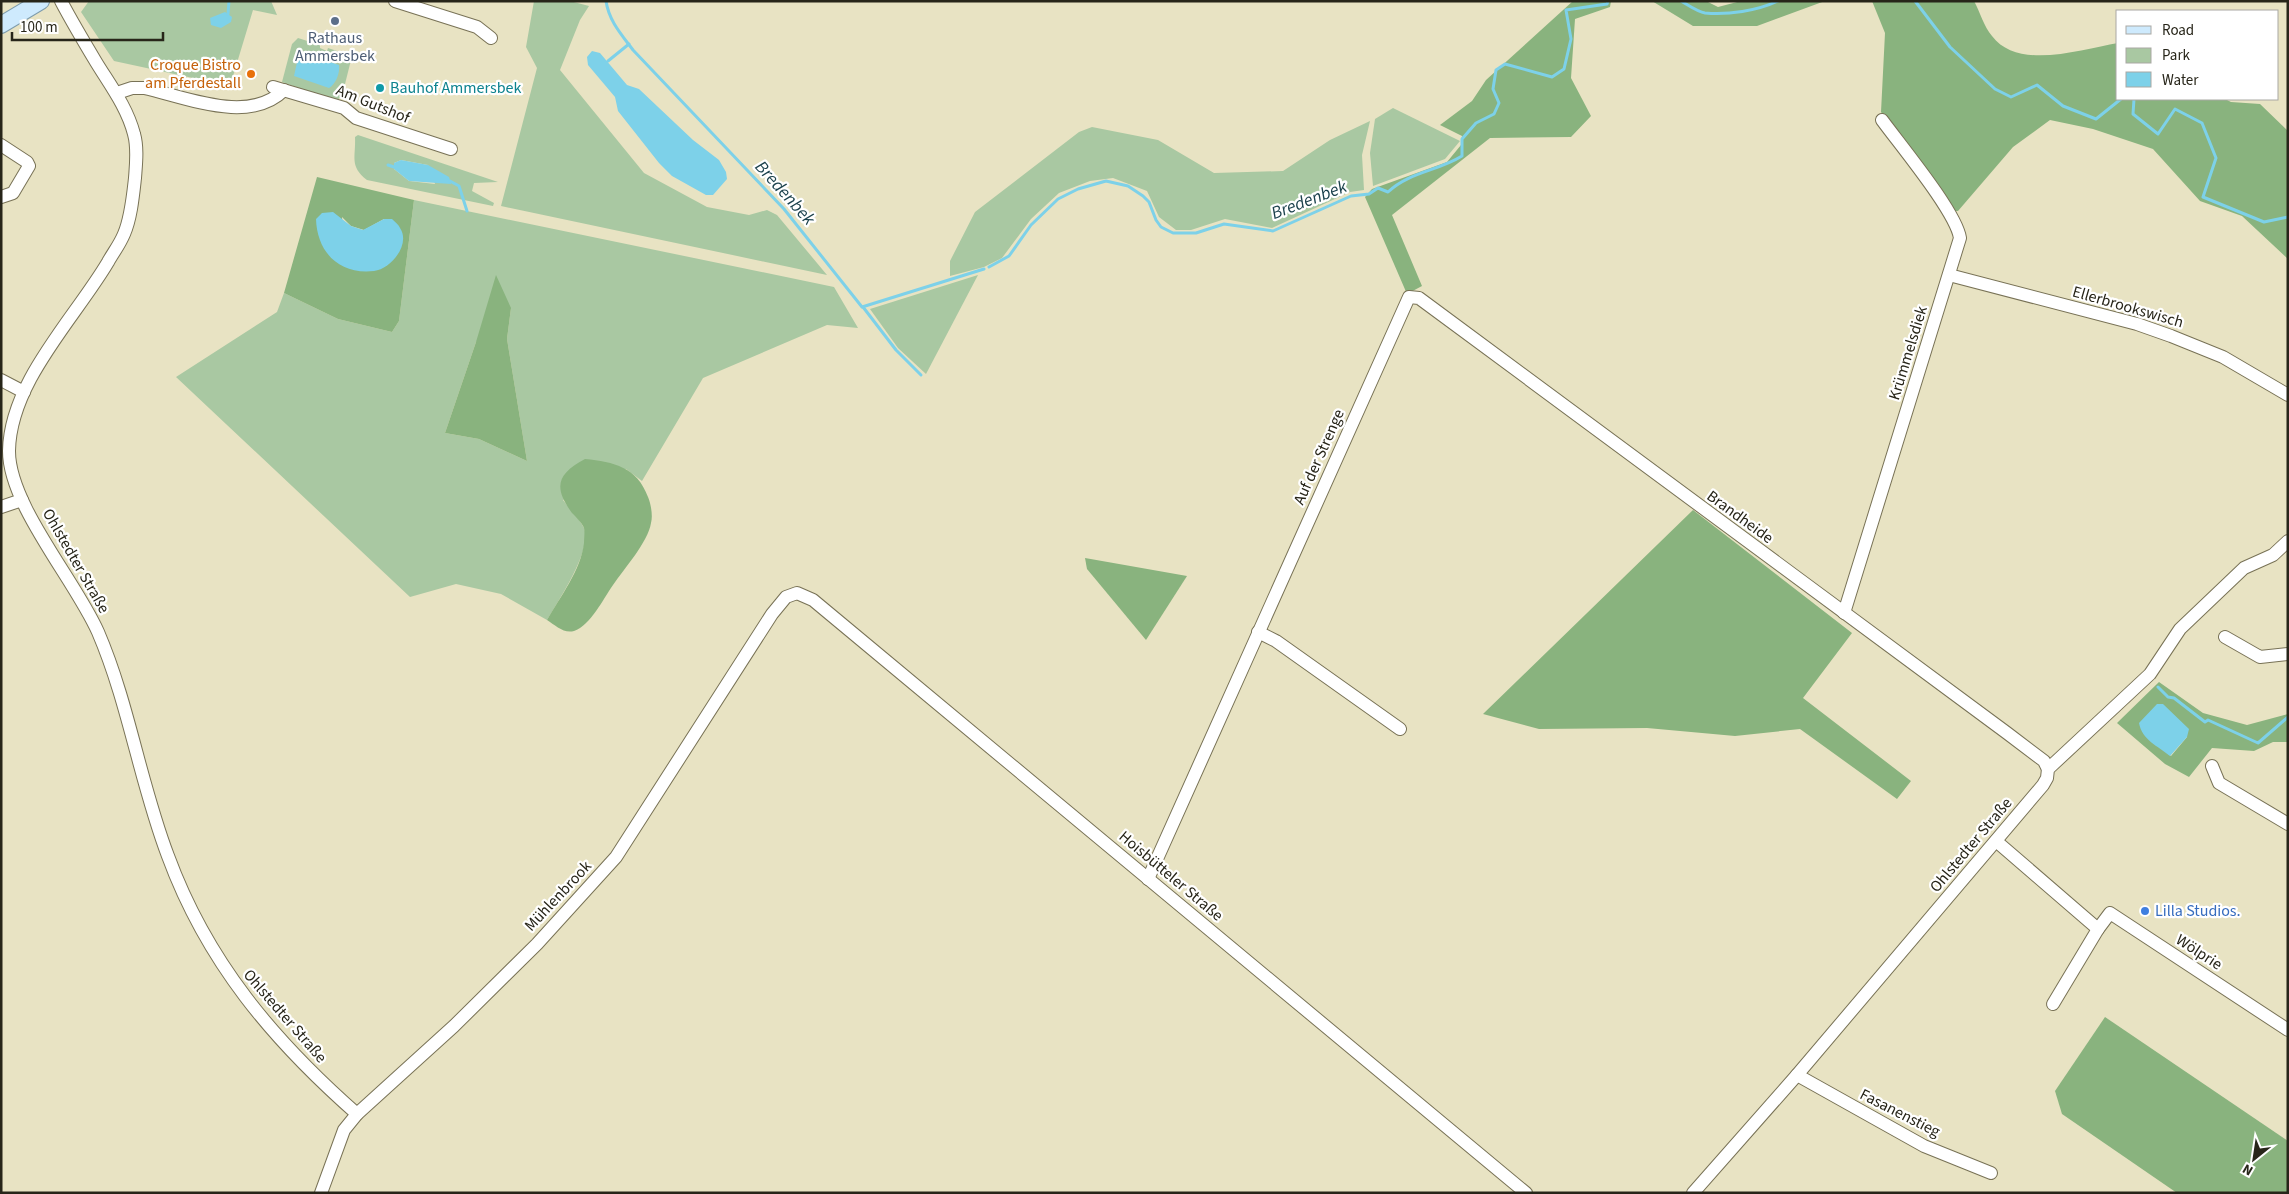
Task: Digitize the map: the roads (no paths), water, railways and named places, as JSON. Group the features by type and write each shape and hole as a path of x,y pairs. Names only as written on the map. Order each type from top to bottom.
{"main road":[{"path":"1,25 41,1"}],"street":[{"name":"Ohlstedter Straße","path":"61,1 97,64 117,93 134,134 136,151 134,184 124,235 24,392 15,414 9,450 14,479 22,500 97,632 124,709 168,856 200,930 224,969 258,1014 294,1054 357,1114"},
{"path":"395,1 477,27 491,38"},
{"name":"Am Gutshof","path":"117,93 132,88 144,88 236,109 275,99 279,88 344,108 356,118 450,149"},
{"name":"Krümmelsdiek","path":"1844,613 1960,238 1959,229 1882,120"},
{"path":"1,145 27,162 29,166 12,193 1,197"},
{"name":"Ellerbrookswisch","path":"1949,275 2129,322 2171,336 2223,357 2288,395"},
{"name":"Brandheide","path":"1409,297 1419,298 2044,761 2048,769"},
{"name":"Auf der Strenge","path":"1148,879 1409,297"},
{"path":"1,380 24,392"},
{"path":"1,508 22,500"},
{"name":"Ohlstedter Straße","path":"1693,1193 1797,1075 2043,785 2047,778 2048,769 2150,674 2180,629 2244,568 2273,555 2288,541"},
{"name":"Mühlenbrook","path":"321,1193 344,1130 357,1114 454,1026 537,944 616,857 772,614 781,602 792,594"},
{"name":"Hoisbütteler Straße","path":"792,594 802,594 813,600 1526,1193"},
{"path":"1258,632 1276,641 1400,729"},
{"path":"2225,637 2260,657 2288,654"},
{"path":"2212,766 2219,783 2288,824"},
{"path":"1996,841 2098,929"},
{"name":"Wölprie","path":"2054,1004 2098,929 2110,913 2288,1030"},
{"name":"Fasanenstieg","path":"1797,1075 1924,1146 1991,1173"}],"water":[{"path":"225,12 232,17 231,22 221,28 211,25 210,18"},
{"path":"592,51 600,53 627,85 639,89 693,140 719,160 726,172 727,179 713,195 706,195 672,176 659,163 618,111 615,97 588,65 587,57"},
{"path":"303,53 339,65 339,71 334,84 329,88 294,76 298,58"},
{"path":"401,160 428,165 449,177 451,184 409,181 394,169 394,163"},
{"path":"333,212 351,226 363,230 384,219 392,219 399,226 403,234 403,241 398,255 387,266 374,271 350,269 341,265 332,259 326,251 317,231 316,219 322,213"},
{"path":"2157,704 2163,704 2189,729 2187,737 2170,756 2143,734 2139,723"}],"waterway":[{"path":"228,14 229,1"},
{"name":"Bredenbek","path":"606,1 613,21 633,50 784,209 862,307 984,269"},
{"name":"Bredenbek","path":"989,267 1009,256 1031,225 1058,199 1078,189 1106,181 1128,186 1143,196 1149,202 1161,227 1173,233 1196,233 1224,224 1273,231 1351,196 1369,194 1378,188 1388,192 1405,180 1462,156 1462,139 1476,123 1494,114 1499,103 1493,89 1496,70 1505,64 1552,77 1564,69 1571,39 1566,10 1607,4 1608,1"},
{"name":"Bredenbek","path":"1681,1 1705,13 1733,13 1752,10 1778,1"},
{"name":"Bredenbek","path":"1915,1 1950,47 1995,89 2011,97 2037,85 2063,106 2096,119 2120,100"},
{"path":"608,61 629,44"},
{"name":"Bredenbek","path":"2134,100 2133,114 2158,134 2175,109 2202,123 2216,158 2203,197 2264,222 2288,217"},
{"path":"388,165 394,167"},
{"path":"450,181 459,186 467,211"},
{"path":"863,307 896,350 921,375"},
{"path":"2158,687 2168,697 2174,698 2205,722 2208,720 2258,743 2288,717"}],"place":[{"name":"Rathaus Ammersbek","path":"335,21"},
{"name":"Croque Bistro am Pferdestall","path":"251,74"},
{"name":"Bauhof Ammersbek","path":"380,88"},
{"name":"Lilla Studios.","path":"2145,911"}]}
